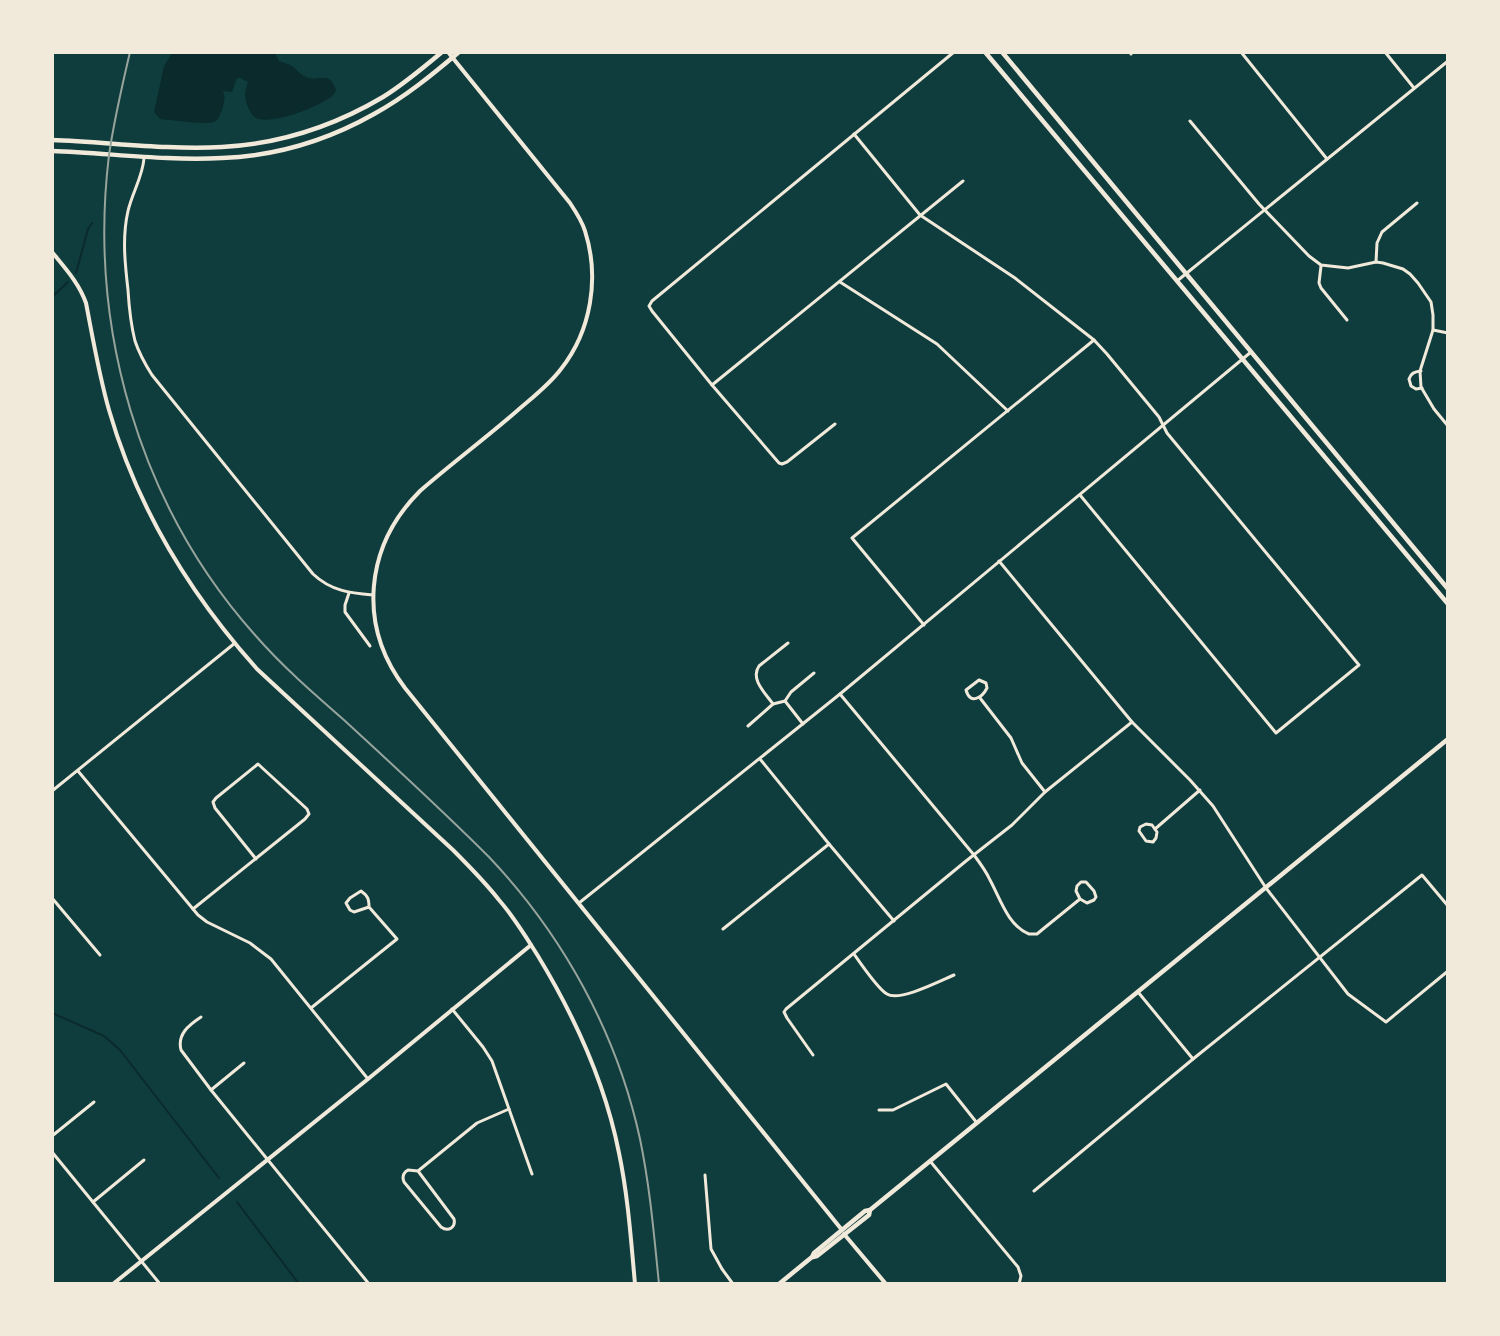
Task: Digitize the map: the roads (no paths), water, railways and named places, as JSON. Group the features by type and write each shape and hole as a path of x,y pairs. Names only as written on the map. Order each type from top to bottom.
{"main road":[{"path":"52,140 203,147 246,145 279,139 316,128 366,106 407,80 442,52"},
{"path":"52,151 196,159 223,158 282,150 319,139 360,122 389,106 459,52"},
{"path":"986,52 1448,604"},
{"path":"1002,52 1448,589"},
{"path":"779,1284 865,1211 870,1210 977,1124 1448,739"}],"street":[{"path":"448,52 570,203 585,230 590,250 592,291 583,330 570,357 556,376 537,395 437,476 405,507 393,525 382,547 376,569 373,595 378,636 396,676 886,1284"},
{"path":"835,424 782,464 776,461 649,306 954,52"},
{"path":"1241,52 1327,159"},
{"path":"1385,52 1414,88"},
{"path":"1177,281 1448,61"},
{"path":"1190,121 1265,210 1309,256 1321,265 1348,268 1376,262 1398,267 1410,274 1418,283 1431,302 1433,315 1432,330 1420,371 1422,388 1434,409 1448,426"},
{"path":"854,134 920,216 1018,279 1094,340 1159,417 1167,434 1359,665 1276,733 1080,495"},
{"path":"145,156 144,166 129,207 124,259 129,305 138,349 152,375 313,574 329,586 349,593 373,595"},
{"path":"712,385 963,181"},
{"path":"1376,262 1377,243 1382,232 1417,203"},
{"path":"52,252 83,294 99,370 119,442 138,490 163,539 185,575 235,644 257,669 464,861 499,899 531,945 561,995 589,1056 619,1151 625,1185 635,1284"},
{"path":"1321,265 1319,283 1321,288 1347,321"},
{"path":"840,282 937,344 1008,411"},
{"path":"1432,330 1448,333"},
{"path":"924,625 852,538 1094,340"},
{"path":"579,903 840,694 1251,352"},
{"path":"1420,371 1411,374 1409,379 1411,386 1416,389 1422,388"},
{"path":"999,561 1132,722 1200,790 1219,814 1266,888 1348,994 1386,1022 1448,971"},
{"path":"349,593 345,612 370,646"},
{"path":"772,704 756,680 756,670 788,643"},
{"path":"52,791 235,644"},
{"path":"748,726 772,704 785,700 814,673"},
{"path":"979,680 984,681 988,686 980,698 970,697 966,690 979,680"},
{"path":"840,694 974,855 990,878 1004,910 1022,930 1029,934 1040,932 1080,899"},
{"path":"980,698 1011,738 1022,763 1046,792"},
{"path":"785,700 803,724"},
{"path":"813,1055 787,1018 784,1012 786,1009 1012,825 1046,792 1132,722"},
{"path":"760,759 894,921"},
{"path":"193,909 256,859 305,819 309,814 307,809 258,764 213,802 256,859"},
{"path":"78,771 203,919 250,943 271,959 368,1079"},
{"path":"1155,828 1200,790"},
{"path":"1146,824 1155,828 1157,836 1153,842 1146,840 1139,831 1141,825 1146,824"},
{"path":"723,929 829,844"},
{"path":"1034,1191 1193,1059 1422,875 1448,906"},
{"path":"1081,882 1086,882 1096,897 1087,903 1080,899 1076,888 1081,882"},
{"path":"311,1008 396,939 369,908 369,899 366,894 361,891 346,903 354,912 369,908"},
{"path":"52,898 100,955"},
{"path":"113,1284 531,945"},
{"path":"854,954 882,991 890,996 903,995 954,975"},
{"path":"1138,992 1193,1059"},
{"path":"452,1009 492,1061 532,1174"},
{"path":"201,1017 187,1027 180,1047 211,1090 369,1284"},
{"path":"211,1090 244,1063"},
{"path":"879,1110 893,1110 946,1084 977,1124"},
{"path":"52,1136 94,1102"},
{"path":"418,1171 454,1219 451,1229 441,1227 404,1182 405,1172 418,1171 477,1123 509,1109"},
{"path":"52,1152 160,1284"},
{"path":"93,1202 144,1160"},
{"path":"930,1161 1018,1267 1020,1281"},
{"path":"705,1174 711,1249 734,1284"}],"water":[{"path":"172,53 275,53 279,61 292,66 304,76 330,80 336,90 331,97 316,106 293,115 261,119 254,117 247,105 245,93 248,82 237,78 232,92 223,91 225,98 223,107 214,122 196,123 160,119 154,112 164,66"}],"waterway":[{"path":"76,273 88,229 92,223"},
{"path":"52,297 68,282"},
{"path":"52,1013 104,1036 120,1050 219,1178"},
{"path":"237,1202 299,1284"}],"railway":[{"path":"130,52 109,155 104,220 107,284 115,348 131,411 152,471 180,529 215,584 255,635 298,679 489,857 541,919 563,953 602,1024 630,1100 646,1175 659,1284"}]}
